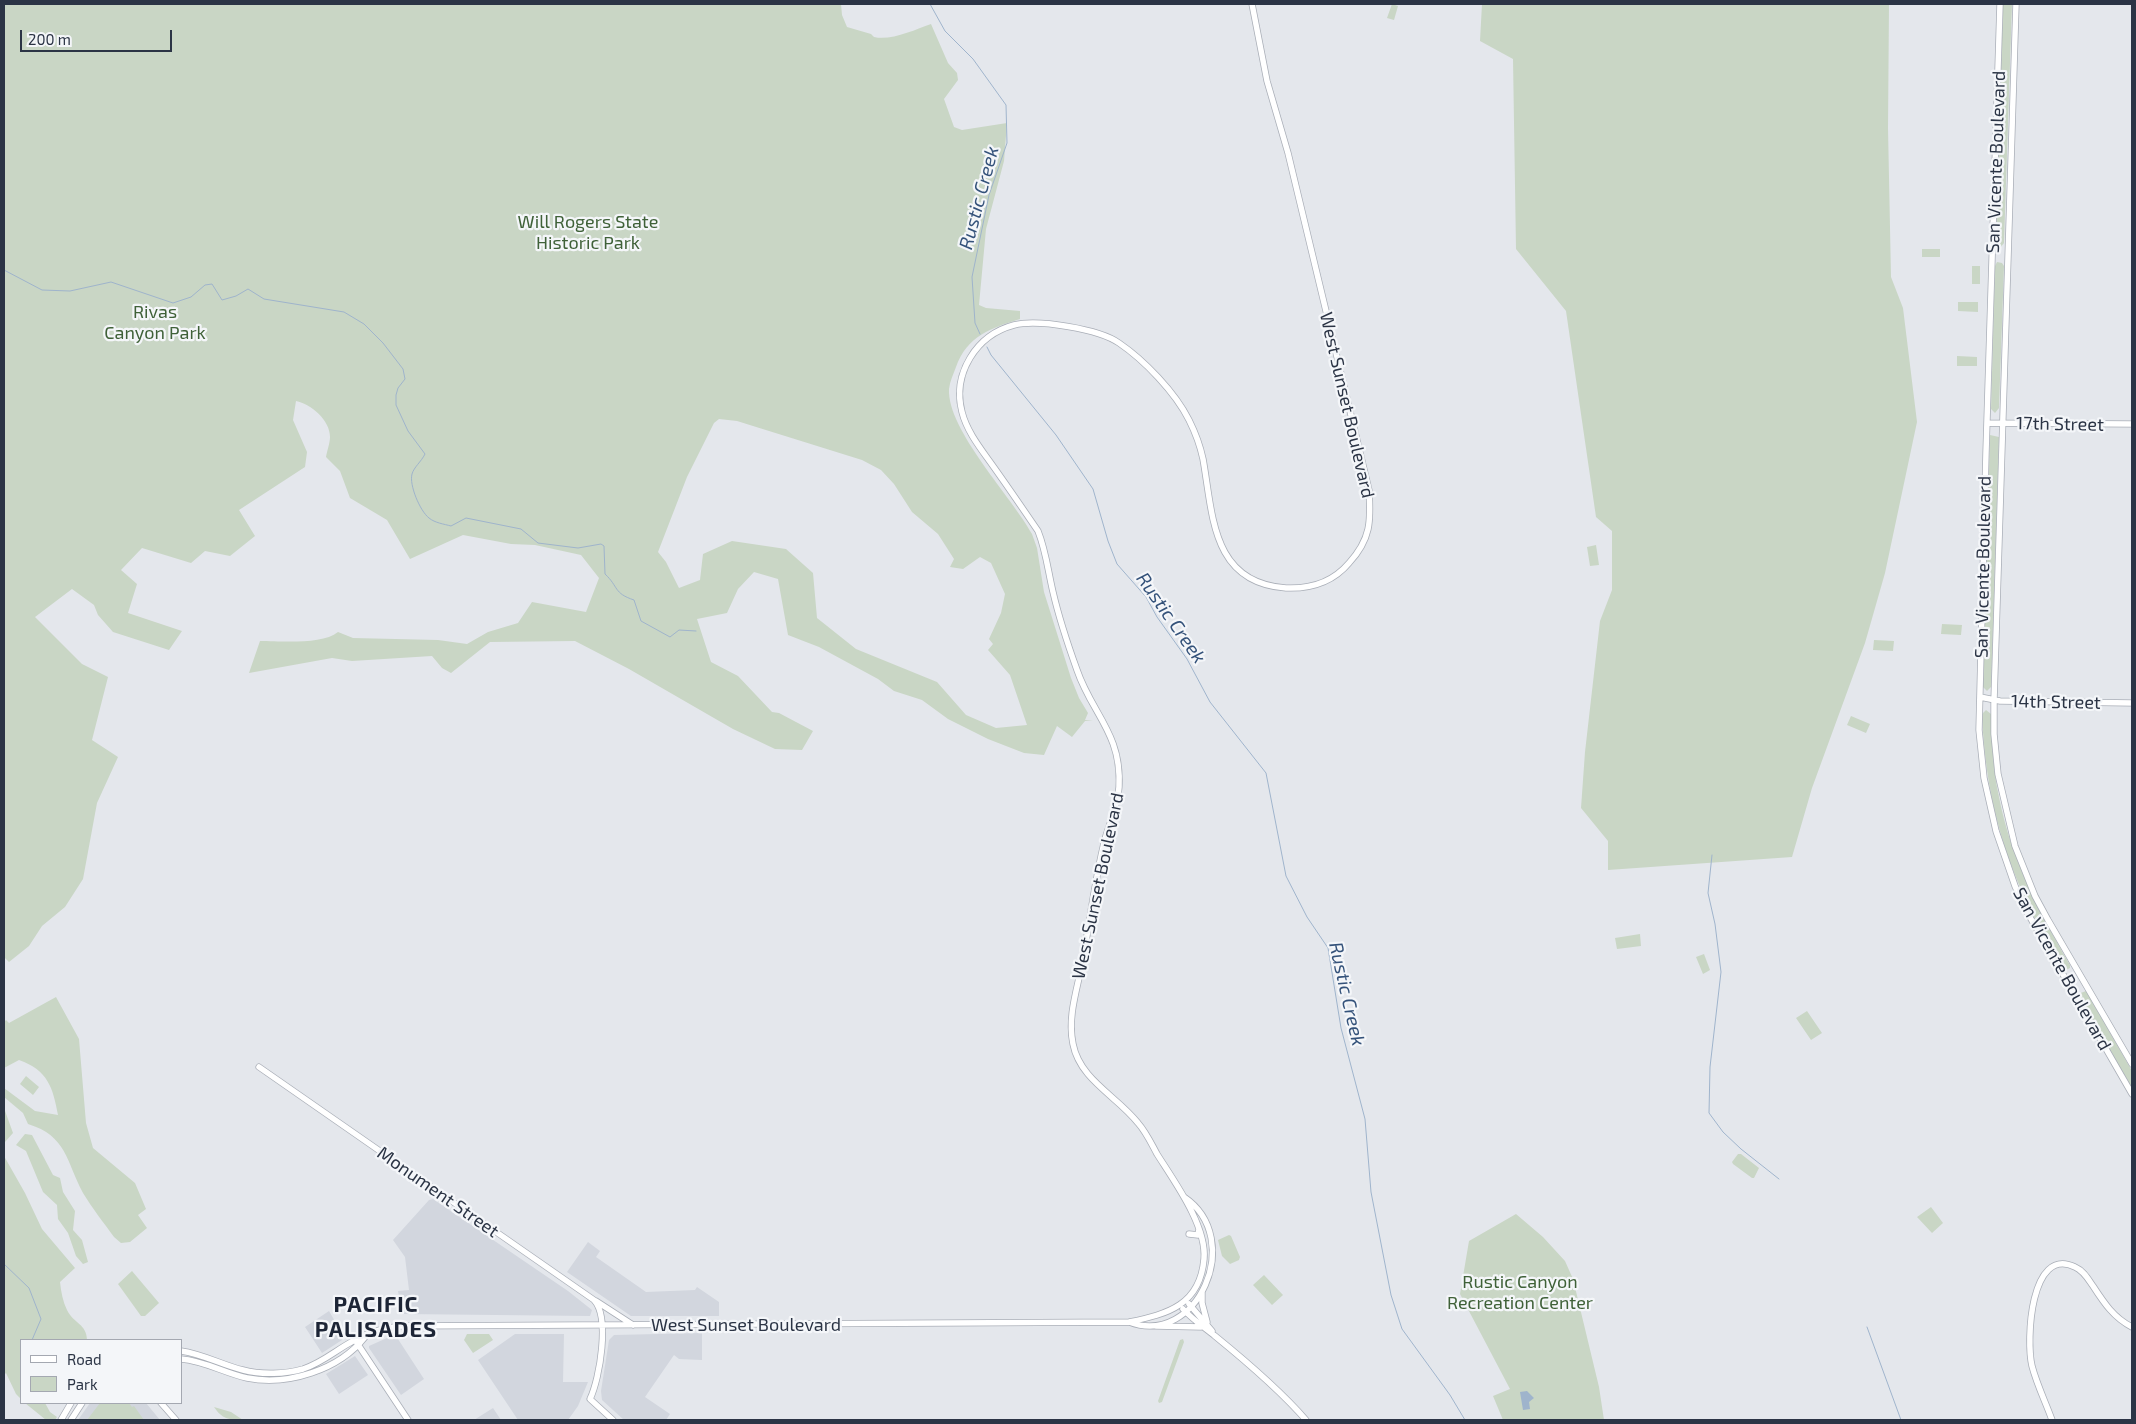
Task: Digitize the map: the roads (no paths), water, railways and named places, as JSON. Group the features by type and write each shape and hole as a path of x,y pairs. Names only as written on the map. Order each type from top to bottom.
{"main road":[{"name":"West Sunset Boulevard","path":"182,1351 204,1355 242,1370 275,1373 313,1366 379,1330 400,1326 1129,1322 1166,1313 1183,1303 1195,1290 1200,1280 1204,1260 1202,1237 1198,1224 1184,1197 1138,1122 1093,1081 1077,1057 1073,1044 1072,1010 1105,840 1117,803 1119,788 1117,757 1108,729 1082,684 1077,670 1053,594 1045,548 1038,531 970,432 962,412 960,387 964,369 974,351 988,337 1011,326 1033,324 1082,329 1100,333 1119,343 1139,360 1170,391 1188,418 1202,457 1214,532 1223,550 1241,571 1256,581 1272,586 1303,587 1328,580 1344,570 1355,557 1365,541 1370,528 1369,490 1288,153 1267,80 1252,4"},
{"name":"San Vicente Boulevard","path":"2000,4 1980,697 1982,755 1990,807 2015,886 2027,912 2132,1094"},
{"path":"2016,4 1994,700 1994,734 1998,774 2018,854 2035,896 2132,1064"},
{"name":"17th Street","path":"1987,423 2132,424"},
{"name":"14th Street","path":"1980,697 1994,700 2132,703"},
{"name":"Monument Street","path":"259,1067 594,1300 634,1325"},
{"name":"West Sunset Boulevard","path":"1129,1322 1139,1326 1154,1325 1173,1319 1188,1309 1202,1292 1210,1275 1213,1257 1212,1242 1201,1214 1192,1202 1184,1197"},
{"path":"1189,1234 1198,1235 1200,1233 1198,1224"},
{"path":"2052,1420 2032,1366 2029,1339 2034,1300 2047,1271 2059,1264 2067,1264 2080,1270 2111,1312 2132,1327"},
{"path":"1202,1292 1205,1326"},
{"path":"594,1300 601,1311 600,1365 595,1389 590,1399 613,1420"},
{"path":"1183,1303 1214,1335 1273,1386 1306,1420"},
{"path":"1154,1325 1205,1326"},
{"name":"West Sunset Boulevard","path":"182,1359 208,1364 247,1378 281,1379 302,1376 324,1368 357,1342"},
{"path":"357,1342 408,1420"},
{"path":"61,1420 70,1404"},
{"path":"70,1420 81,1404"},
{"path":"162,1404 176,1420"}],"water":[{"path":"1527,1391 1534,1398 1529,1402 1530,1409 1523,1410 1520,1392"}],"waterway":[{"name":"Rustic Creek","path":"930,4 945,31 973,59 1006,105 1007,143 989,195 972,277 975,323 980,334"},
{"path":"4,270 42,290 70,291 111,282 173,303 191,297 205,285 212,284 222,300 236,296 248,289 264,299 344,312 364,324 383,343 403,369 405,379 398,388 396,405 408,431 425,454 413,471 412,485 422,510 429,518 451,526 466,518 521,529 538,543 578,548 601,544 604,546 605,574 619,592 634,600 641,621 670,637 679,630 696,631"},
{"name":"Rustic Creek","path":"987,347 991,355 1056,435 1093,489 1108,541 1117,564 1146,597 1157,617 1187,659 1210,702 1266,773 1286,876 1307,917 1328,948 1341,1028 1365,1119 1371,1192 1391,1295 1402,1329 1450,1395 1465,1420"},
{"path":"1712,855 1708,893 1715,924 1721,972 1710,1067 1709,1113 1723,1132 1741,1149 1779,1179"},
{"path":"4,1264 29,1288 41,1319 32,1339"},
{"path":"1867,1327 1901,1420"}],"district":[{"name":"PACIFIC PALISADES","path":"376,1318"}],"park label":[{"name":"Will Rogers State Historic Park","path":"588,232"},
{"name":"Rivas Canyon Park","path":"155,322"},
{"name":"Rustic Canyon Recreation Center","path":"1520,1292"}]}
